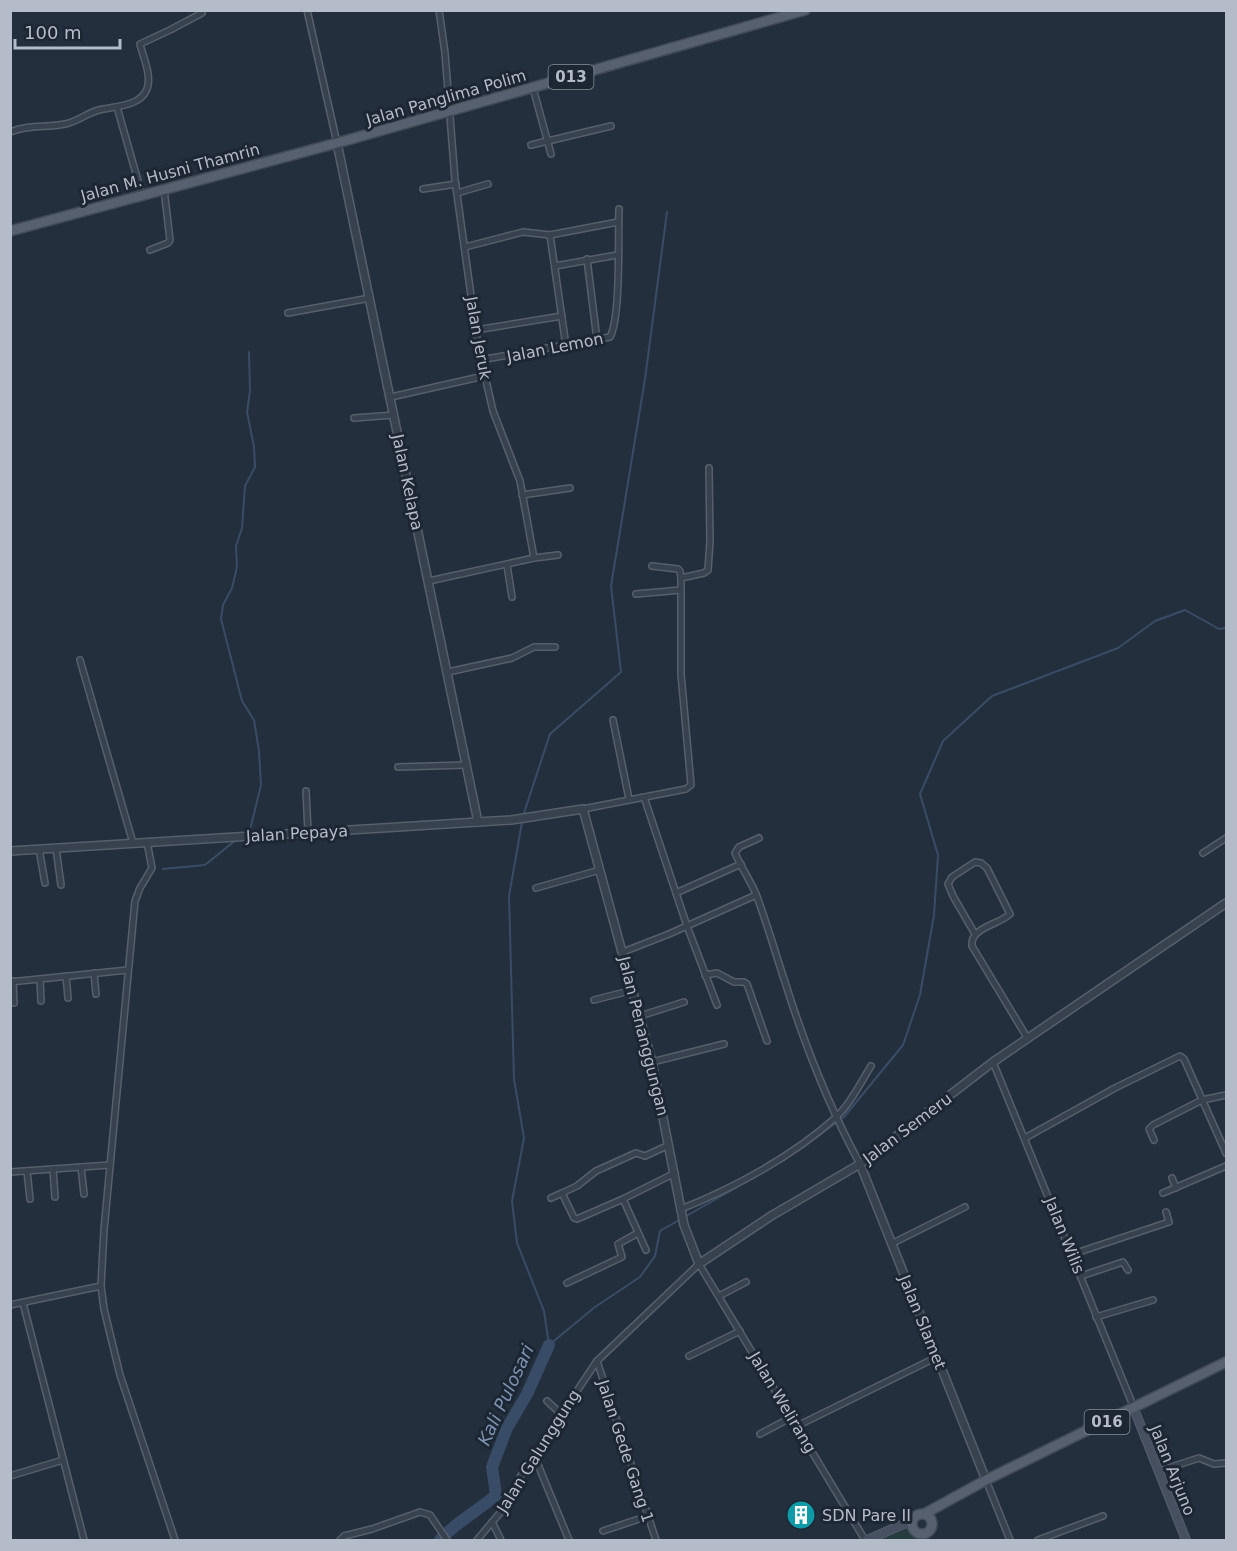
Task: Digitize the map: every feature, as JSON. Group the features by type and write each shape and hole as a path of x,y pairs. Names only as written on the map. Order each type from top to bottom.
{"main road":[{"name":"Jalan Panglima Polim","path":"337,143 805,10"},
{"name":"Jalan M. Husni Thamrin","path":"10,231 337,143"},
{"name":"016","path":"913,1520 917,1515 924,1514 986,1480 1227,1362"},
{"name":"Jalan Arjuno","path":"1134,1409 1186,1540"},
{"path":"866,1540 913,1520 914,1530 926,1537 932,1522 929,1516 924,1514"}],"street":[{"path":"307,10 337,143"},
{"name":"Jalan Jeruk","path":"439,10 457,193 480,360 493,411 510,452 522,495 534,558"},
{"path":"10,132 29,126 63,125 98,110 117,107 137,100 148,87 141,43 203,11"},
{"path":"533,88 550,154"},
{"path":"117,107 142,195"},
{"path":"531,145 611,126"},
{"name":"Jalan Kelapa","path":"337,143 478,822"},
{"path":"423,189 456,184"},
{"path":"457,193 488,184"},
{"path":"150,250 170,240 164,189"},
{"name":"Jalan Lemon","path":"480,360 608,338 612,334 617,291 619,209"},
{"path":"465,247 523,232 550,235 618,222"},
{"path":"550,235 566,346"},
{"path":"555,266 617,255"},
{"path":"587,260 597,340"},
{"path":"288,313 370,298"},
{"path":"476,330 562,316"},
{"path":"391,397 484,376"},
{"path":"354,418 394,415"},
{"path":"681,578 708,570 709,468"},
{"path":"522,495 570,488"},
{"path":"429,581 534,558 558,555"},
{"path":"507,565 512,597"},
{"path":"583,809 686,789 691,783 681,674 680,571 652,566"},
{"path":"636,594 681,590"},
{"path":"448,672 512,658 534,647 555,647"},
{"path":"80,660 133,843"},
{"path":"613,720 629,799"},
{"path":"398,767 466,765"},
{"path":"306,790 308,832"},
{"path":"644,797 687,926 717,1005"},
{"name":"Jalan Pepaya","path":"10,851 511,820 583,809"},
{"name":"Jalan Penanggungan","path":"583,809 652,1062 684,1225 699,1264"},
{"path":"759,838 736,850 735,853 756,895 816,1072 835,1119 860,1164"},
{"path":"1203,853 1227,838"},
{"path":"147,842 152,868 136,898 110,1165 101,1286 104,1310 120,1375 175,1540"},
{"path":"56,848 61,885"},
{"path":"39,849 45,883"},
{"path":"975,934 948,884 955,874 975,862 987,868 1010,912 1007,917 975,934 971,939 972,946 1028,1039"},
{"path":"676,893 741,864"},
{"path":"536,888 600,870"},
{"path":"623,952 756,895"},
{"name":"Jalan Semeru","path":"597,1361 699,1264 771,1216 860,1164 993,1062 1227,903"},
{"path":"14,1003 12,981 128,970"},
{"path":"705,975 717,973 734,982 747,984 767,1041"},
{"path":"94,974 96,994"},
{"path":"66,976 68,998"},
{"path":"40,979 41,1001"},
{"path":"594,1000 633,990"},
{"path":"640,1016 684,1002"},
{"path":"652,1062 724,1044"},
{"path":"1025,1138 1115,1088 1179,1056 1184,1059 1227,1154"},
{"name":"Jalan Wilis","path":"993,1062 1073,1254 1134,1409"},
{"path":"682,1211 740,1182 780,1158 835,1119 871,1066"},
{"path":"1154,1140 1150,1127 1202,1100 1227,1095"},
{"path":"551,1198 610,1164 636,1153 645,1156 669,1145"},
{"name":"Jalan Slamet","path":"860,1164 986,1480"},
{"path":"10,1172 110,1165"},
{"path":"1163,1193 1227,1166"},
{"path":"81,1167 84,1194"},
{"path":"53,1169 55,1197"},
{"path":"27,1171 30,1199"},
{"path":"562,1193 574,1218 577,1219 624,1199 675,1173"},
{"path":"1172,1178 1176,1188"},
{"path":"624,1199 646,1250"},
{"path":"891,1244 964,1207"},
{"path":"1073,1254 1169,1222 1166,1212"},
{"path":"567,1283 622,1257 618,1244 638,1233"},
{"path":"1081,1276 1123,1262 1128,1270"},
{"name":"Jalan Welirang","path":"699,1264 866,1540"},
{"path":"719,1296 746,1282"},
{"path":"10,1305 101,1286"},
{"path":"1096,1317 1153,1300"},
{"path":"23,1303 84,1540"},
{"path":"689,1356 740,1331"},
{"path":"797,1426 937,1356"},
{"name":"Jalan Galunggung","path":"477,1540 510,1501 520,1477 597,1361"},
{"name":"Jalan Gede Gang 1","path":"597,1361 656,1540"},
{"path":"547,1401 561,1413"},
{"path":"760,1434 792,1417"},
{"path":"534,1455 569,1540"},
{"path":"1159,1471 1199,1458 1214,1464 1227,1463"},
{"path":"10,1476 63,1460"},
{"path":"986,1480 1010,1540"},
{"path":"340,1540 341,1537 420,1512 427,1514 447,1540"},
{"path":"603,1531 648,1516"},
{"path":"1038,1540 1103,1516"},
{"path":"492,1522 501,1540"}],"green space":[{"path":"912,1523 916,1532 925,1533 926,1540 867,1540"}],"waterway":[{"path":"523,816 550,734 621,672 611,586 645,379 667,212"},
{"path":"249,352 250,391 247,412 254,447 255,467 245,486 242,528 236,546 237,567 232,588 223,605 221,619 242,701 254,720 259,751 261,785 249,834"},
{"path":"800,1149 844,1117 903,1045 920,995 934,915 938,855 920,794 943,741 992,696 1118,648 1155,621 1185,610 1219,629 1226,628"},
{"path":"522,822 509,896 514,1079 524,1138 512,1201 517,1243 544,1311 549,1345"},
{"path":"163,869 205,865 237,839"},
{"path":"549,1345 595,1307 640,1277 655,1256 660,1231 739,1186"},
{"name":"Kali Pulosari","path":"440,1540 496,1495 492,1467 507,1428 527,1394 549,1345"}],"place":[{"name":"SDN Pare II","path":"801,1515"}]}
